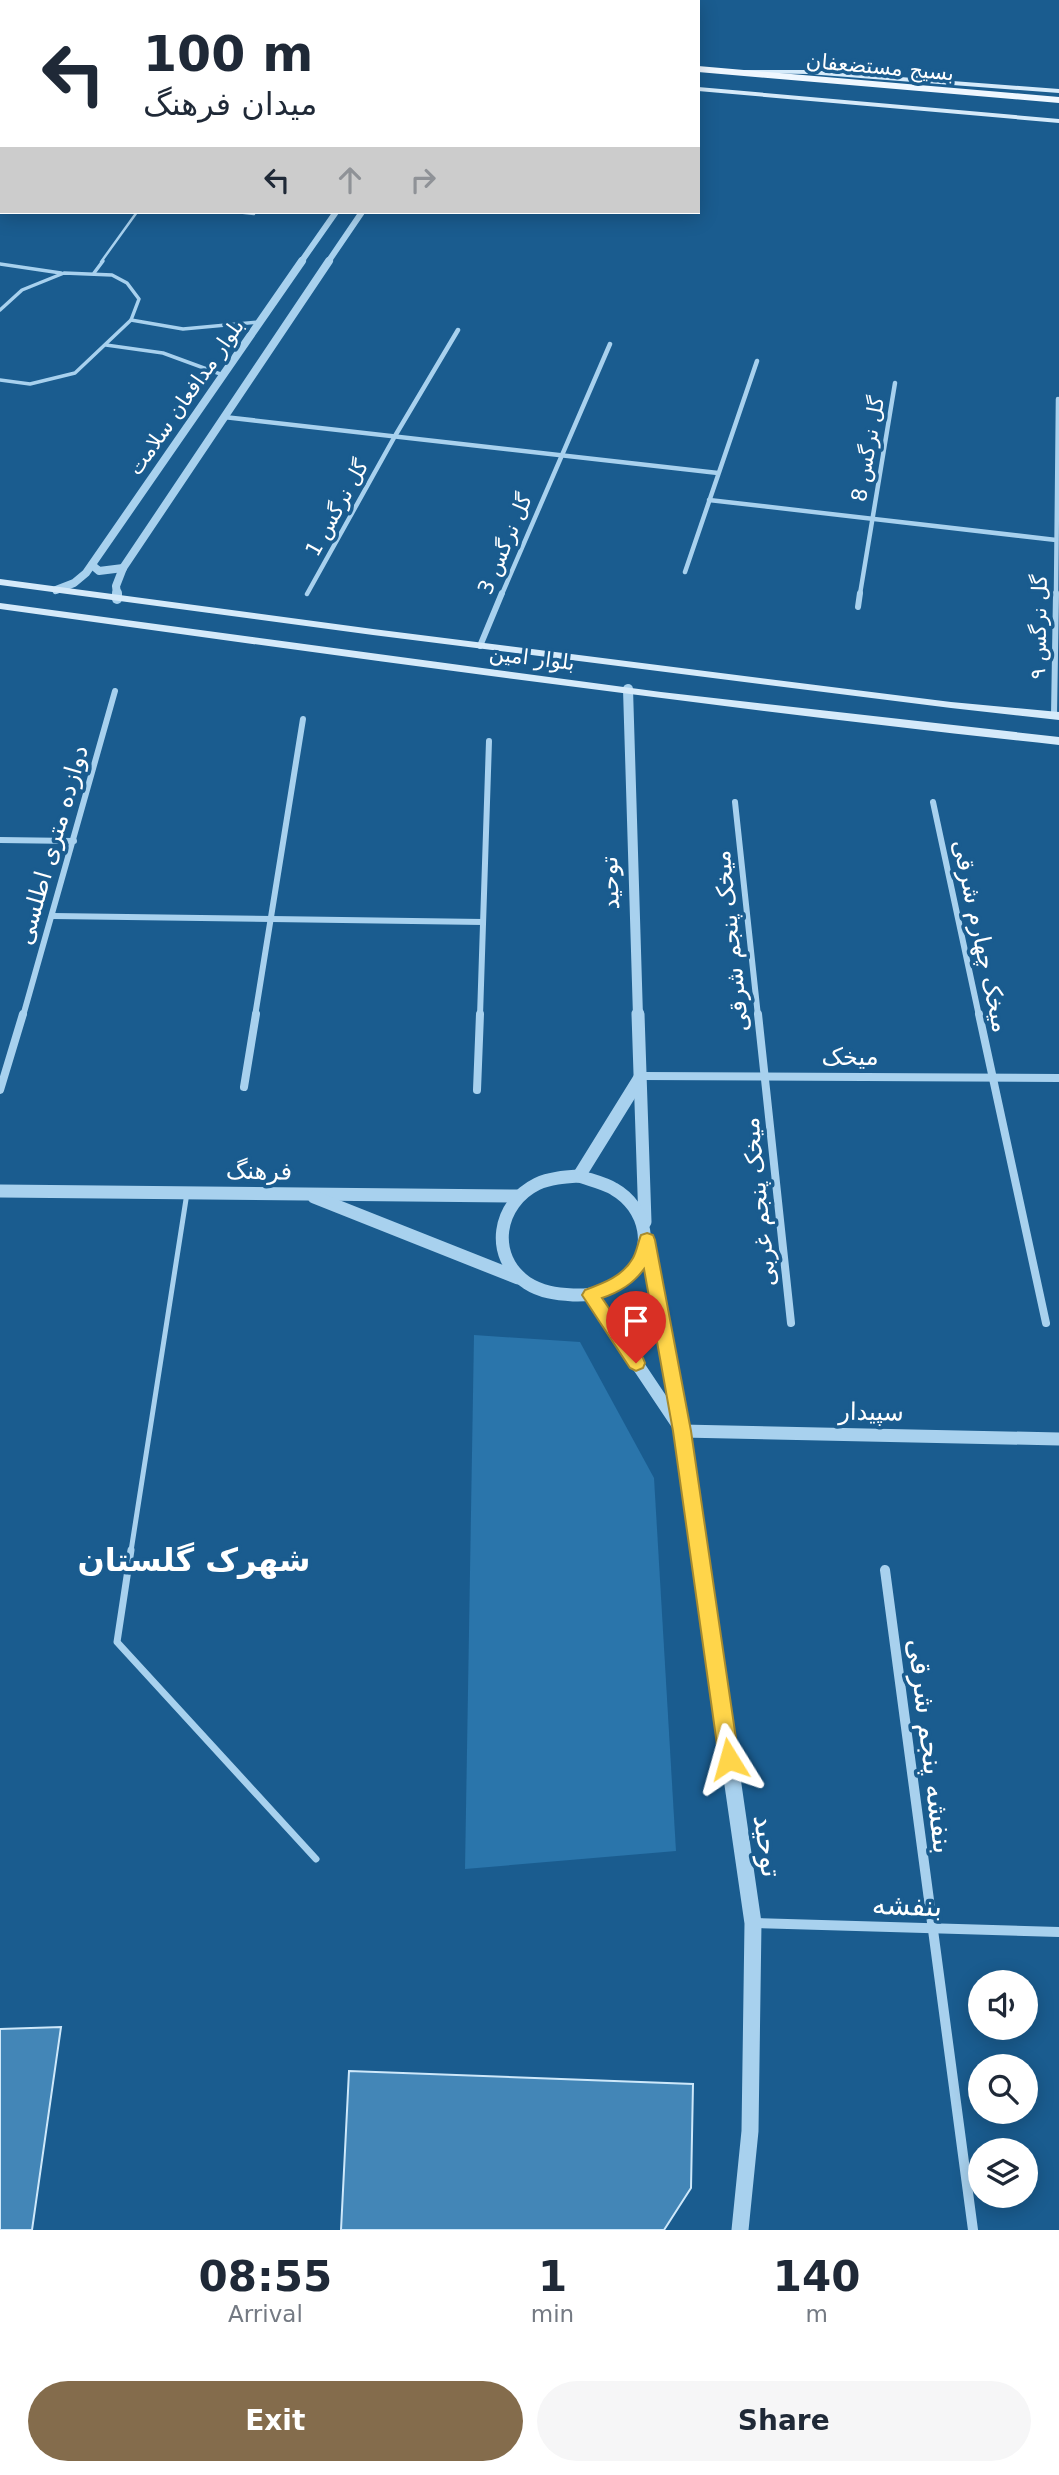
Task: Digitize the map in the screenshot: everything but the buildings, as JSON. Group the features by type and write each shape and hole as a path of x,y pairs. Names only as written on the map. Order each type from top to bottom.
{"main road":[{"name":"بسیج مستضعفان","path":"700,69 1059,100"},
{"path":"713,70 808,72 1059,91"},
{"name":"بسیج مستضعفان","path":"700,79 1059,110"},
{"path":"700,89 1059,121"},
{"name":"بلوار امین","path":"0,582 480,646 951,705 1057,715"},
{"name":"بلوار امین","path":"0,606 365,656 949,730 1059,741"},
{"path":"365,656 373,632"},
{"path":"949,730 951,705"}],"street":[{"name":"بلوار مدافعان سلامت","path":"56,590 74,583 92,565 259,322 291,278 315,256 335,214"},
{"name":"بلوار مدافعان سلامت","path":"117,599 116,586 123,568 224,417 309,278 332,256 361,214"},
{"path":"315,256 332,256"},
{"path":"291,278 309,278"},
{"name":"گل نرگس 1","path":"307,595 395,436 458,330"},
{"name":"گل نرگس 3","path":"480,646 610,344"},
{"path":"685,572 757,361"},
{"name":"گل نرگس 8","path":"858,607 895,383"},
{"name":"گل نرگس ۹","path":"1057,715 1058,399"},
{"path":"224,417 718,473"},
{"path":"709,500 1056,540"},
{"path":"92,565 99,571 123,568"},
{"name":"توحید","path":"628,689 645,1222"},
{"name":"دوازده متری اطلسی","path":"0,1090 53,916 115,691"},
{"path":"244,1087 303,719"},
{"path":"477,1090 489,741"},
{"name":"میخک پنجم شرقی","path":"735,802 764,1076"},
{"name":"میخک چهارم شرقی","path":"933,802 1046,1323"},
{"path":"0,840 74,841"},
{"path":"53,916 483,922"},
{"path":"579,1177 641,1076"},
{"name":"میخک","path":"641,1076 1059,1078"},
{"name":"میخک پنجم غربی","path":"764,1076 791,1323"},
{"path":"307,1194 544,1291 567,1296 591,1295 612,1287 630,1275 642,1259 647,1240 645,1222 635,1204 620,1191 601,1181 579,1177 556,1178 536,1184 518,1196 506,1212 499,1229 501,1248 509,1266 524,1281"},
{"name":"فرهنگ","path":"0,1191 518,1196"},
{"name":"توحید","path":"647,1240 682,1431 753,1923 750,2131 740,2230"},
{"name":"توحید","path":"591,1295 682,1431"},
{"name":"سپیدار","path":"682,1431 1059,1439"},
{"name":"بنفشه پنجم شرقی","path":"885,1570 973,2230"},
{"name":"بنفشه","path":"753,1923 1059,1932"}],"lane":[{"path":"94,273 136,214"},
{"path":"0,264 64,273 112,275 127,283 139,299 131,320 75,373 30,384 0,380"},
{"path":"0,310 22,290 64,273"},
{"path":"131,320 183,329 259,322"},
{"path":"106,345 163,353 223,375"},
{"path":"187,1193 117,1642 316,1859"}],"shaded area":[{"path":"474,1335 580,1342 654,1478 676,1851 465,1869"}],"district":[{"name":"شهرک گلستان","path":"194,1560"}],"route":[{"path":"636,1363 591,1295 612,1287 630,1275 642,1259 647,1240 682,1431 729,1759"}]}
